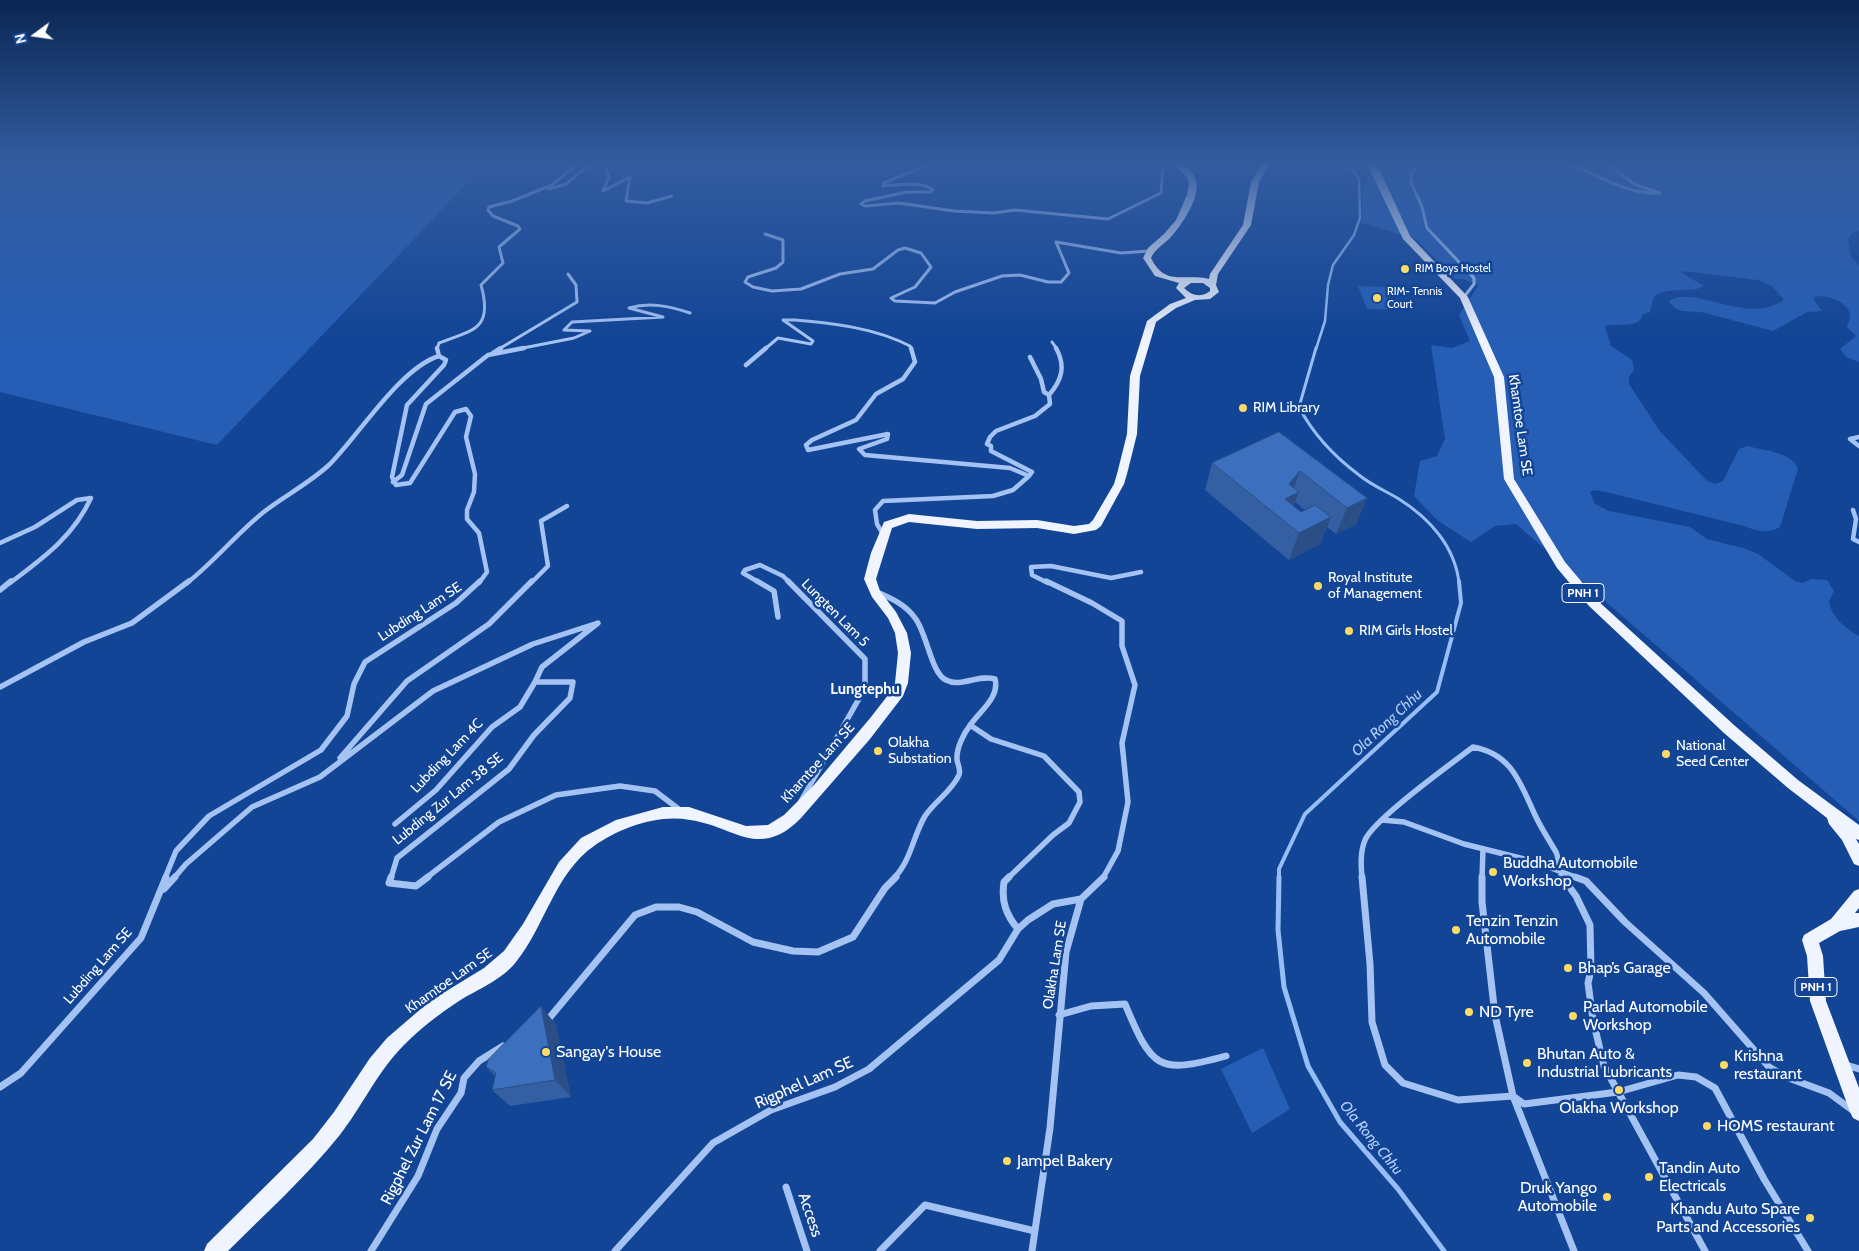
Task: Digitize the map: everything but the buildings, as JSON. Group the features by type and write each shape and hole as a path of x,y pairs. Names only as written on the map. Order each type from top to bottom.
{"main road":[{"path":"1177,222 1150,251 1147,258 1151,269 1195,297 1211,296 1215,290 1212,285 1200,280"},
{"path":"1212,285 1214,274 1247,222"},
{"name":"Khamtoe Lam SE","path":"1399,222 1406,237 1464,297 1499,377 1509,479 1561,565 1578,587 1621,630 1792,784 1859,833"},
{"path":"883,534 888,525 909,518 971,525 1038,524 1074,530 1092,527 1107,508 1122,474 1132,434 1135,376 1152,321 1183,291 1214,274"},
{"name":"Khamtoe Lam SE","path":"214,1251 306,1160 334,1127 392,1045 426,1014 452,996 490,975 510,958 563,871 583,846 607,830 621,824 664,814 690,814 747,834 766,832 784,825 828,780 869,730 900,685 904,657 902,635 892,615 880,602 869,579 870,570 876,562 883,534"},
{"name":"Khamtoe Lam SE","path":"1826,809 1847,835 1859,859"},
{"name":"PNH 1","path":"1837,924 1859,896"},
{"name":"PNH 1","path":"1859,920 1837,924 1810,940 1815,956 1818,1001 1859,1114"}],"street":[{"path":"509,222 518,226 520,229 499,246 503,263 481,285 485,298 480,326 476,331 439,343 437,349 439,356 446,360 445,366 413,396 407,405 392,477 393,482 402,475 426,404 488,355 577,302 576,285 568,274"},
{"path":"1426,222 1427,228 1474,278 1474,284 1464,297"},
{"path":"765,234 783,240 784,262 748,277 745,282 752,287 775,292 814,286 838,275 868,271 887,260 899,249 905,248 913,249 926,257 931,267 915,287 891,298 895,300 936,303 955,292 1002,276 1020,275 1048,282 1061,282 1069,273 1056,242 1121,253 1150,251"},
{"path":"488,355 574,338 590,331 564,330 572,322 663,317 629,308 643,303 672,307 690,313"},
{"path":"746,365 778,338 811,344 813,341 783,320 842,326 900,340 910,346 915,362 903,379 876,394 856,420 812,440 806,445 808,450 888,434 887,439 860,449 865,455 1010,468 1029,476"},
{"path":"883,534 877,524 875,510 883,501 993,496 1013,490 1029,476 1032,472 1026,467 1002,458 991,451 991,446 987,444 987,438 993,432 1030,419 1047,409 1050,404 1049,395 1062,378 1064,367 1059,351 1052,342"},
{"path":"0,687 84,642 132,623 162,602 211,564 234,537 265,511 329,465 390,393 429,359 439,356"},
{"path":"1030,357 1041,379 1044,392 1049,395"},
{"name":"Lubding Lam SE","path":"0,1086 20,1072 141,938 176,851 209,816 286,772 326,744 347,716 354,684 365,662 456,603 474,589 487,572 479,533 467,519 467,510 474,492 475,474 466,437 471,416 469,412 460,410 455,412 410,483 396,485 393,482"},
{"path":"1859,437 1850,439 1859,446"},
{"path":"0,543 35,527 77,500 91,498 82,520 73,532 48,555 0,590"},
{"path":"160,893 186,864 252,807 320,777 338,761 407,682 489,624 548,566 541,521 567,506"},
{"path":"1854,510 1856,519 1853,539 1859,542"},
{"name":"Lungten Lam 5","path":"778,617 774,591 742,574 745,570 760,565 783,576 865,659 865,688 792,816"},
{"path":"1081,899 1106,875 1118,851 1128,802 1122,743 1135,685 1122,646 1122,621 1092,603 1032,575 1031,568 1051,566 1111,578 1141,572"},
{"path":"542,1024 549,1020 625,925 635,915 656,907 679,907 697,912 752,942 793,951 818,952 853,937 885,888 903,869 924,818 936,801 954,786 960,772 957,758 961,742 970,725 997,689 994,679 985,676 959,684 944,680 936,670 920,622 897,602 875,591"},
{"path":"338,761 354,753 433,692 533,644 598,623 542,667 535,682"},
{"name":"Lubding Zur Lam 38 SE","path":"535,682 573,682 570,698 534,735 509,769 397,858 389,883 416,886 499,822 556,794 620,786 656,791 683,813"},
{"name":"Lubding Lam 4C","path":"395,824 436,790 492,727 520,707 535,682"},
{"path":"970,725 991,739 1044,756 1079,792 1080,802 1069,823 1053,835 1004,882 1003,905 1010,920 1018,929"},
{"path":"1705,1251 1618,1092 1604,1066 1593,1020 1588,983 1591,970 1590,925 1576,896 1559,872 1557,855 1535,815 1521,782 1501,757 1484,748 1473,747 1381,820 1366,839 1361,858 1362,908 1370,964 1372,1022 1385,1065 1402,1083 1458,1100 1513,1096 1524,1104 1618,1092 1678,1075 1696,1077 1715,1088 1764,1179 1808,1251"},
{"path":"1381,820 1404,822 1483,849 1532,861 1592,884 1625,922 1704,993 1769,1066 1786,1076 1829,1093 1859,1114"},
{"path":"1483,849 1482,902 1495,1016 1513,1096 1574,1251"},
{"name":"Rigphel Lam SE","path":"615,1251 712,1143 771,1110 835,1087 869,1069 999,960 1018,929 1053,904 1081,899"},
{"name":"Olakha Lam SE","path":"1032,1251 1050,1128 1066,952 1081,899"},
{"path":"1059,1015 1091,1006 1125,1004 1140,1039 1154,1062 1164,1066 1191,1066 1226,1056"},
{"name":"Rigphel Zur Lam 17 SE","path":"371,1251 378,1243 418,1176 437,1129 461,1092 464,1078 479,1061 512,1041"},
{"path":"1840,1063 1859,1069"},
{"name":"Access","path":"786,1187 807,1251"},
{"path":"880,1251 925,1205 1035,1231"}],"shaded area":[{"path":"0,222 430,222 217,445 0,392"},
{"path":"1859,222 1859,231 1852,233 1848,240 1851,257 1859,265 1859,362 1846,357 1840,349 1856,336 1847,327 1850,319 1848,309 1845,305 1830,298 1814,297 1815,302 1822,311 1807,312 1773,331 1702,312 1682,311 1674,308 1669,301 1680,297 1693,297 1753,309 1769,307 1784,300 1772,286 1758,280 1683,271 1682,273 1704,286 1693,290 1660,293 1654,296 1650,312 1643,314 1637,322 1605,326 1611,346 1632,360 1634,370 1629,377 1629,384 1659,430 1706,480 1715,484 1723,481 1739,449 1747,446 1784,455 1795,463 1798,469 1780,527 1766,531 1758,530 1606,492 1594,490 1590,492 1595,504 1609,511 1690,527 1707,539 1758,554 1795,581 1802,583 1812,579 1827,580 1834,591 1829,601 1830,607 1844,626 1859,636 1859,821 1516,524 1495,526 1471,542 1437,520 1414,496 1420,461 1437,456 1445,439 1431,345 1452,348 1470,341 1459,315 1479,285 1463,279 1455,279 1416,239 1362,223"},
{"name":"RIM- Tennis Court","path":"1358,286 1386,287 1396,310 1367,309"},
{"path":"1263,1048 1290,1109 1252,1133 1221,1069"}],"waterway":[{"name":"Ola Rong Chhu","path":"1316,349 1325,321 1328,285 1333,265 1354,235 1358,222"},
{"name":"Ola Rong Chhu","path":"1316,348 1299,407 1305,417 1325,444 1350,468 1368,482 1399,499 1430,524 1439,534 1452,557 1459,583"},
{"name":"Ola Rong Chhu","path":"1279,877 1279,869 1305,814 1437,692 1461,603 1459,581"},
{"name":"Ola Rong Chhu","path":"1279,877 1278,930 1284,987 1308,1066 1340,1122 1398,1189 1444,1251"}],"place":[{"name":"RIM Boys Hostel","path":"1405,269"},
{"name":"RIM- Tennis Court","path":"1377,298"},
{"name":"RIM Library","path":"1243,408"},
{"name":"Royal Institute of Management","path":"1318,586"},
{"name":"RIM Girls Hostel","path":"1349,631"},
{"name":"Olakha Substation","path":"878,751"},
{"name":"National Seed Center","path":"1666,754"},
{"name":"Buddha Automobile Workshop","path":"1493,872"},
{"name":"Tenzin Tenzin Automobile","path":"1456,930"},
{"name":"Bhap’s Garage","path":"1568,968"},
{"name":"ND Tyre","path":"1469,1012"},
{"name":"Parlad Automobile Workshop","path":"1573,1016"},
{"name":"Sangay's House","path":"546,1052"},
{"name":"Bhutan Auto & Industrial Lubricants","path":"1527,1063"},
{"name":"Krishna restaurant","path":"1724,1065"},
{"name":"Olakha Workshop","path":"1619,1090"},
{"name":"HOMS restaurant","path":"1707,1126"},
{"name":"Jampel Bakery","path":"1007,1161"},
{"name":"Tandin Auto Electricals","path":"1649,1177"},
{"name":"Druk Yango Automobile","path":"1607,1197"},
{"name":"Khandu Auto Spare Parts and Accessories","path":"1810,1218"}],"district":[{"name":"Lungtephu","path":"865,690"}]}
